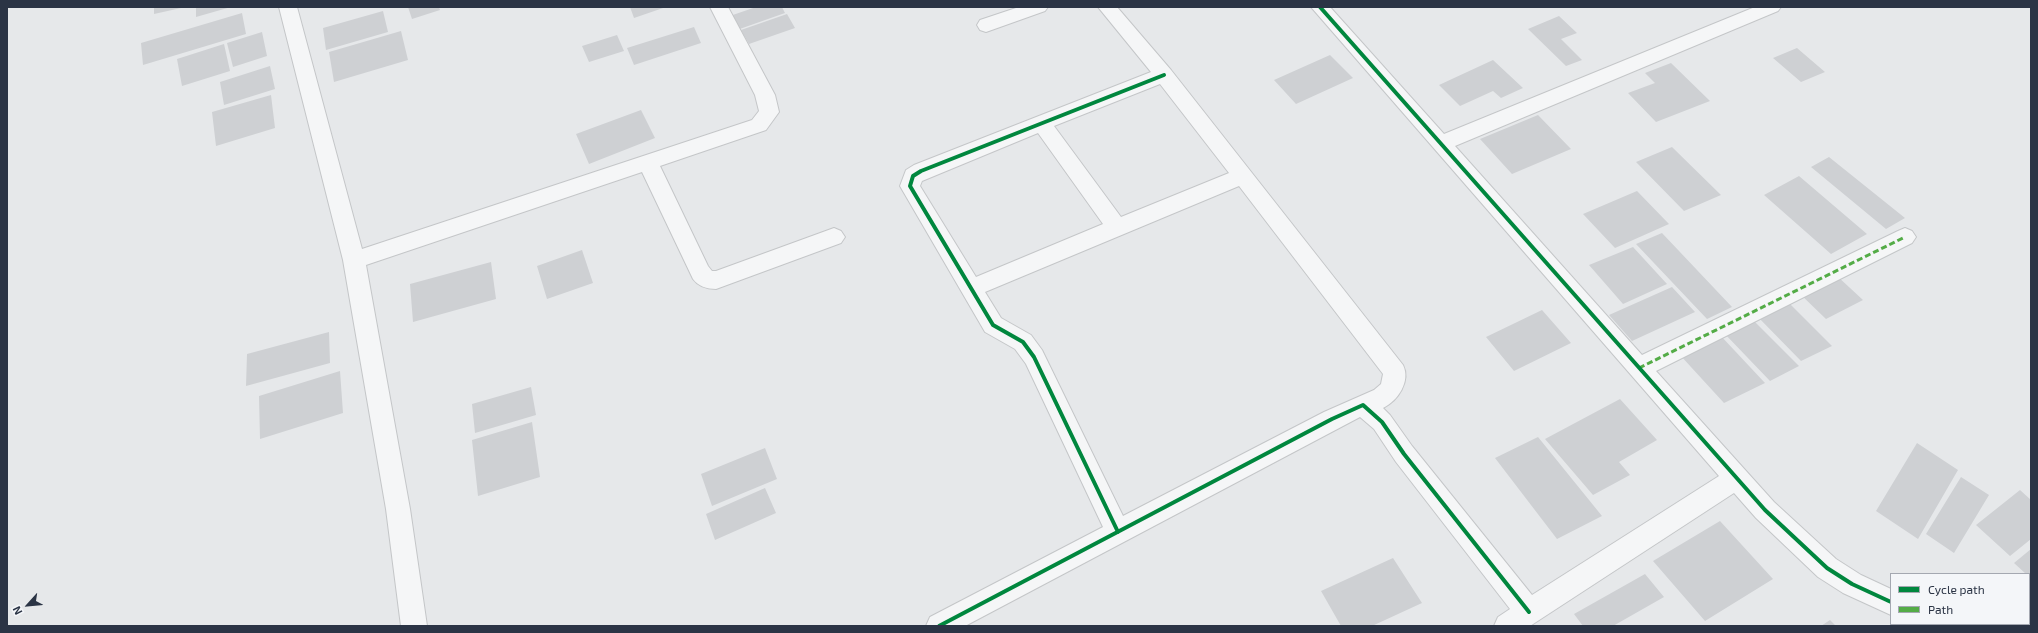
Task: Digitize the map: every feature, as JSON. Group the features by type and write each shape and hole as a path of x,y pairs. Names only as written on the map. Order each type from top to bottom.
{"street":[{"path":"288,7 354,260 398,509 414,626"},
{"path":"354,260 648,164 759,125 769,112 765,95 719,7"},
{"path":"986,25 1039,7"},
{"path":"939,626 1332,419 1382,398 1392,388 1395,372 1164,75 1106,7"},
{"path":"1320,7 1442,143 1765,510 1827,568 1852,584 1890,602"},
{"path":"1442,143 1772,7"},
{"path":"1118,532 1034,357 1023,342 993,324 910,186 913,176 921,171 1164,75"},
{"path":"1041,124 1117,227"},
{"path":"648,164 703,278 716,280 834,237"},
{"path":"972,288 1242,176"},
{"path":"1639,368 1905,237"},
{"path":"1363,405 1382,422 1404,454 1529,612"},
{"path":"1507,626 1736,478"}],"building":[{"path":"154,7 181,7 181,8 154,14"},
{"path":"196,7 231,7 196,17"},
{"path":"408,7 439,7 440,10 412,19"},
{"path":"630,7 666,7 634,18"},
{"path":"756,7 782,7 785,13 734,31 727,17"},
{"path":"383,11 388,32 326,50 323,28"},
{"path":"242,13 246,34 143,65 141,43"},
{"path":"787,14 795,28 749,44 741,30"},
{"path":"1559,16 1577,33 1561,39 1582,60 1566,66 1528,29"},
{"path":"694,27 701,43 634,65 627,48"},
{"path":"401,31 408,60 334,82 329,52"},
{"path":"262,32 267,56 233,67 227,43"},
{"path":"617,35 624,51 589,62 582,46"},
{"path":"224,44 230,71 182,86 177,59"},
{"path":"1797,48 1825,72 1801,82 1773,58"},
{"path":"1330,55 1353,78 1296,104 1274,80"},
{"path":"1493,60 1523,88 1501,98 1493,91 1460,106 1439,85"},
{"path":"1671,63 1710,101 1656,122 1628,93 1655,83 1645,73"},
{"path":"270,66 275,89 224,105 220,82"},
{"path":"271,95 275,128 216,146 212,112"},
{"path":"641,110 655,138 589,164 576,134"},
{"path":"1538,115 1571,149 1512,174 1480,139"},
{"path":"1672,147 1721,195 1684,211 1636,162"},
{"path":"1829,157 1905,218 1886,229 1811,167"},
{"path":"1799,176 1867,234 1831,254 1764,195"},
{"path":"1637,191 1669,224 1615,248 1583,214"},
{"path":"1662,233 1732,307 1707,319 1636,244"},
{"path":"1633,247 1667,284 1623,304 1589,265"},
{"path":"582,250 593,283 547,299 537,266"},
{"path":"491,262 496,299 413,322 410,284"},
{"path":"1836,275 1863,300 1826,319 1799,293"},
{"path":"1672,287 1695,312 1632,341 1609,315"},
{"path":"1787,301 1832,346 1801,361 1756,315"},
{"path":"1542,310 1571,343 1514,371 1486,337"},
{"path":"1751,318 1799,366 1770,381 1723,332"},
{"path":"329,332 330,363 246,386 247,354"},
{"path":"1720,335 1765,383 1724,403 1680,355"},
{"path":"340,371 343,413 260,439 259,396"},
{"path":"531,387 536,415 475,433 472,404"},
{"path":"1620,399 1657,440 1619,462 1630,475 1593,495 1545,439"},
{"path":"532,422 540,477 478,496 472,440"},
{"path":"1538,437 1602,516 1557,539 1495,458"},
{"path":"1917,443 1958,470 1918,539 1876,511"},
{"path":"765,448 777,479 712,506 701,474"},
{"path":"1961,477 1989,495 1954,553 1926,534"},
{"path":"765,488 776,513 715,540 706,514"},
{"path":"2020,490 2031,500 2031,539 2010,556 1976,525"},
{"path":"1720,521 1773,579 1705,621 1653,561"},
{"path":"2031,549 2031,578 2030,573 2025,573 2014,563"},
{"path":"1393,558 1422,603 1372,626 1341,626 1321,591"},
{"path":"1645,574 1664,597 1613,626 1583,626 1574,614"},
{"path":"1830,620 1836,626 1821,626"}],"marked path":[{"path":"1639,368 1905,237"}],"cycle path":[{"path":"1320,7 1765,510 1827,568 1852,584 1890,602"},
{"path":"1118,532 1034,357 1023,342 993,325 910,186 913,176 921,171 1164,75"},
{"path":"939,626 1332,419 1363,405 1382,422 1404,454 1529,612"}]}
